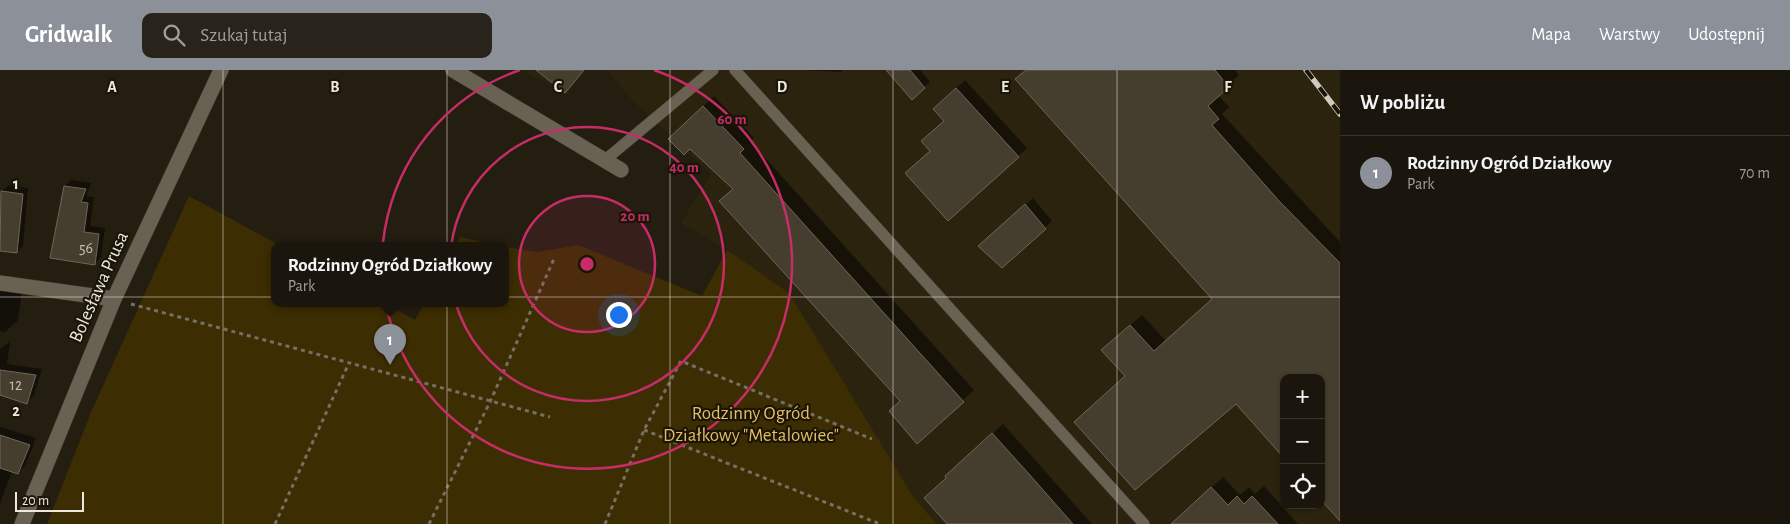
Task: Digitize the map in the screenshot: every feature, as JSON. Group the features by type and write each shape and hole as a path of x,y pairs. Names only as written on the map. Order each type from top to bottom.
{"street":[{"name":"Bolesława Prusa","path":"22,524 114,299 221,70"},
{"path":"452,70 621,170"},
{"path":"0,283 114,299"}],"lane":[{"path":"605,160 713,70"},
{"path":"736,70 1144,524"}],"path":[{"path":"429,524 490,402 554,259"},
{"path":"139,306 550,417"},
{"path":"605,524 644,430 681,361 872,439"},
{"path":"275,524 349,363"},
{"path":"644,430 880,524"}],"shaded area":[{"path":"522,70 586,70 567,94"},
{"path":"607,70 1340,70 1340,524 937,524 914,498 727,250 681,223 711,174 633,101"}],"green space":[{"name":"Rodzinny Ogród Działkowy \"Metalowiec\"","path":"189,196 274,242 271,242 271,307 391,307 415,320 422,307 509,307 509,248 538,252 578,245 702,296 727,250 789,293 914,498 937,524 47,524 92,410"},
{"path":"460,237 482,242 457,242"}],"building":[{"path":"536,70 584,70 565,93"},
{"path":"886,70 910,70 925,88 912,100"},
{"path":"1026,70 1215,70 1229,87 1208,106 1219,119 1212,125 1280,202 1340,263 1340,521 1325,504 1325,374 1280,374 1280,454 1236,404 1135,490 1074,422 1125,376 1101,350 1130,325 1154,351 1212,299 1015,79"},
{"path":"956,88 1019,157 948,221 905,173 930,151 921,141 944,121 933,109"},
{"path":"703,106 744,149 740,153 964,402 917,444 889,411 900,401 719,201 733,189 690,149 684,155 668,139"},
{"path":"64,186 86,189 81,202 88,203 84,232 99,234 95,265 50,258"},
{"path":"1,191 23,194 17,253 0,251"},
{"path":"1025,204 1046,229 1002,268 978,246"},
{"path":"0,370 36,375 27,404 0,395"},
{"path":"992,433 1073,524 947,524 924,498"},
{"path":"0,435 30,445 18,474 0,468"},
{"path":"1211,487 1228,505 1237,496 1244,504 1252,496 1278,524 1171,524"}],"railway":[{"path":"1306,70 1340,114"}],"place":[{"name":"Rodzinny Ogród Działkowy","path":"390,365"}]}
